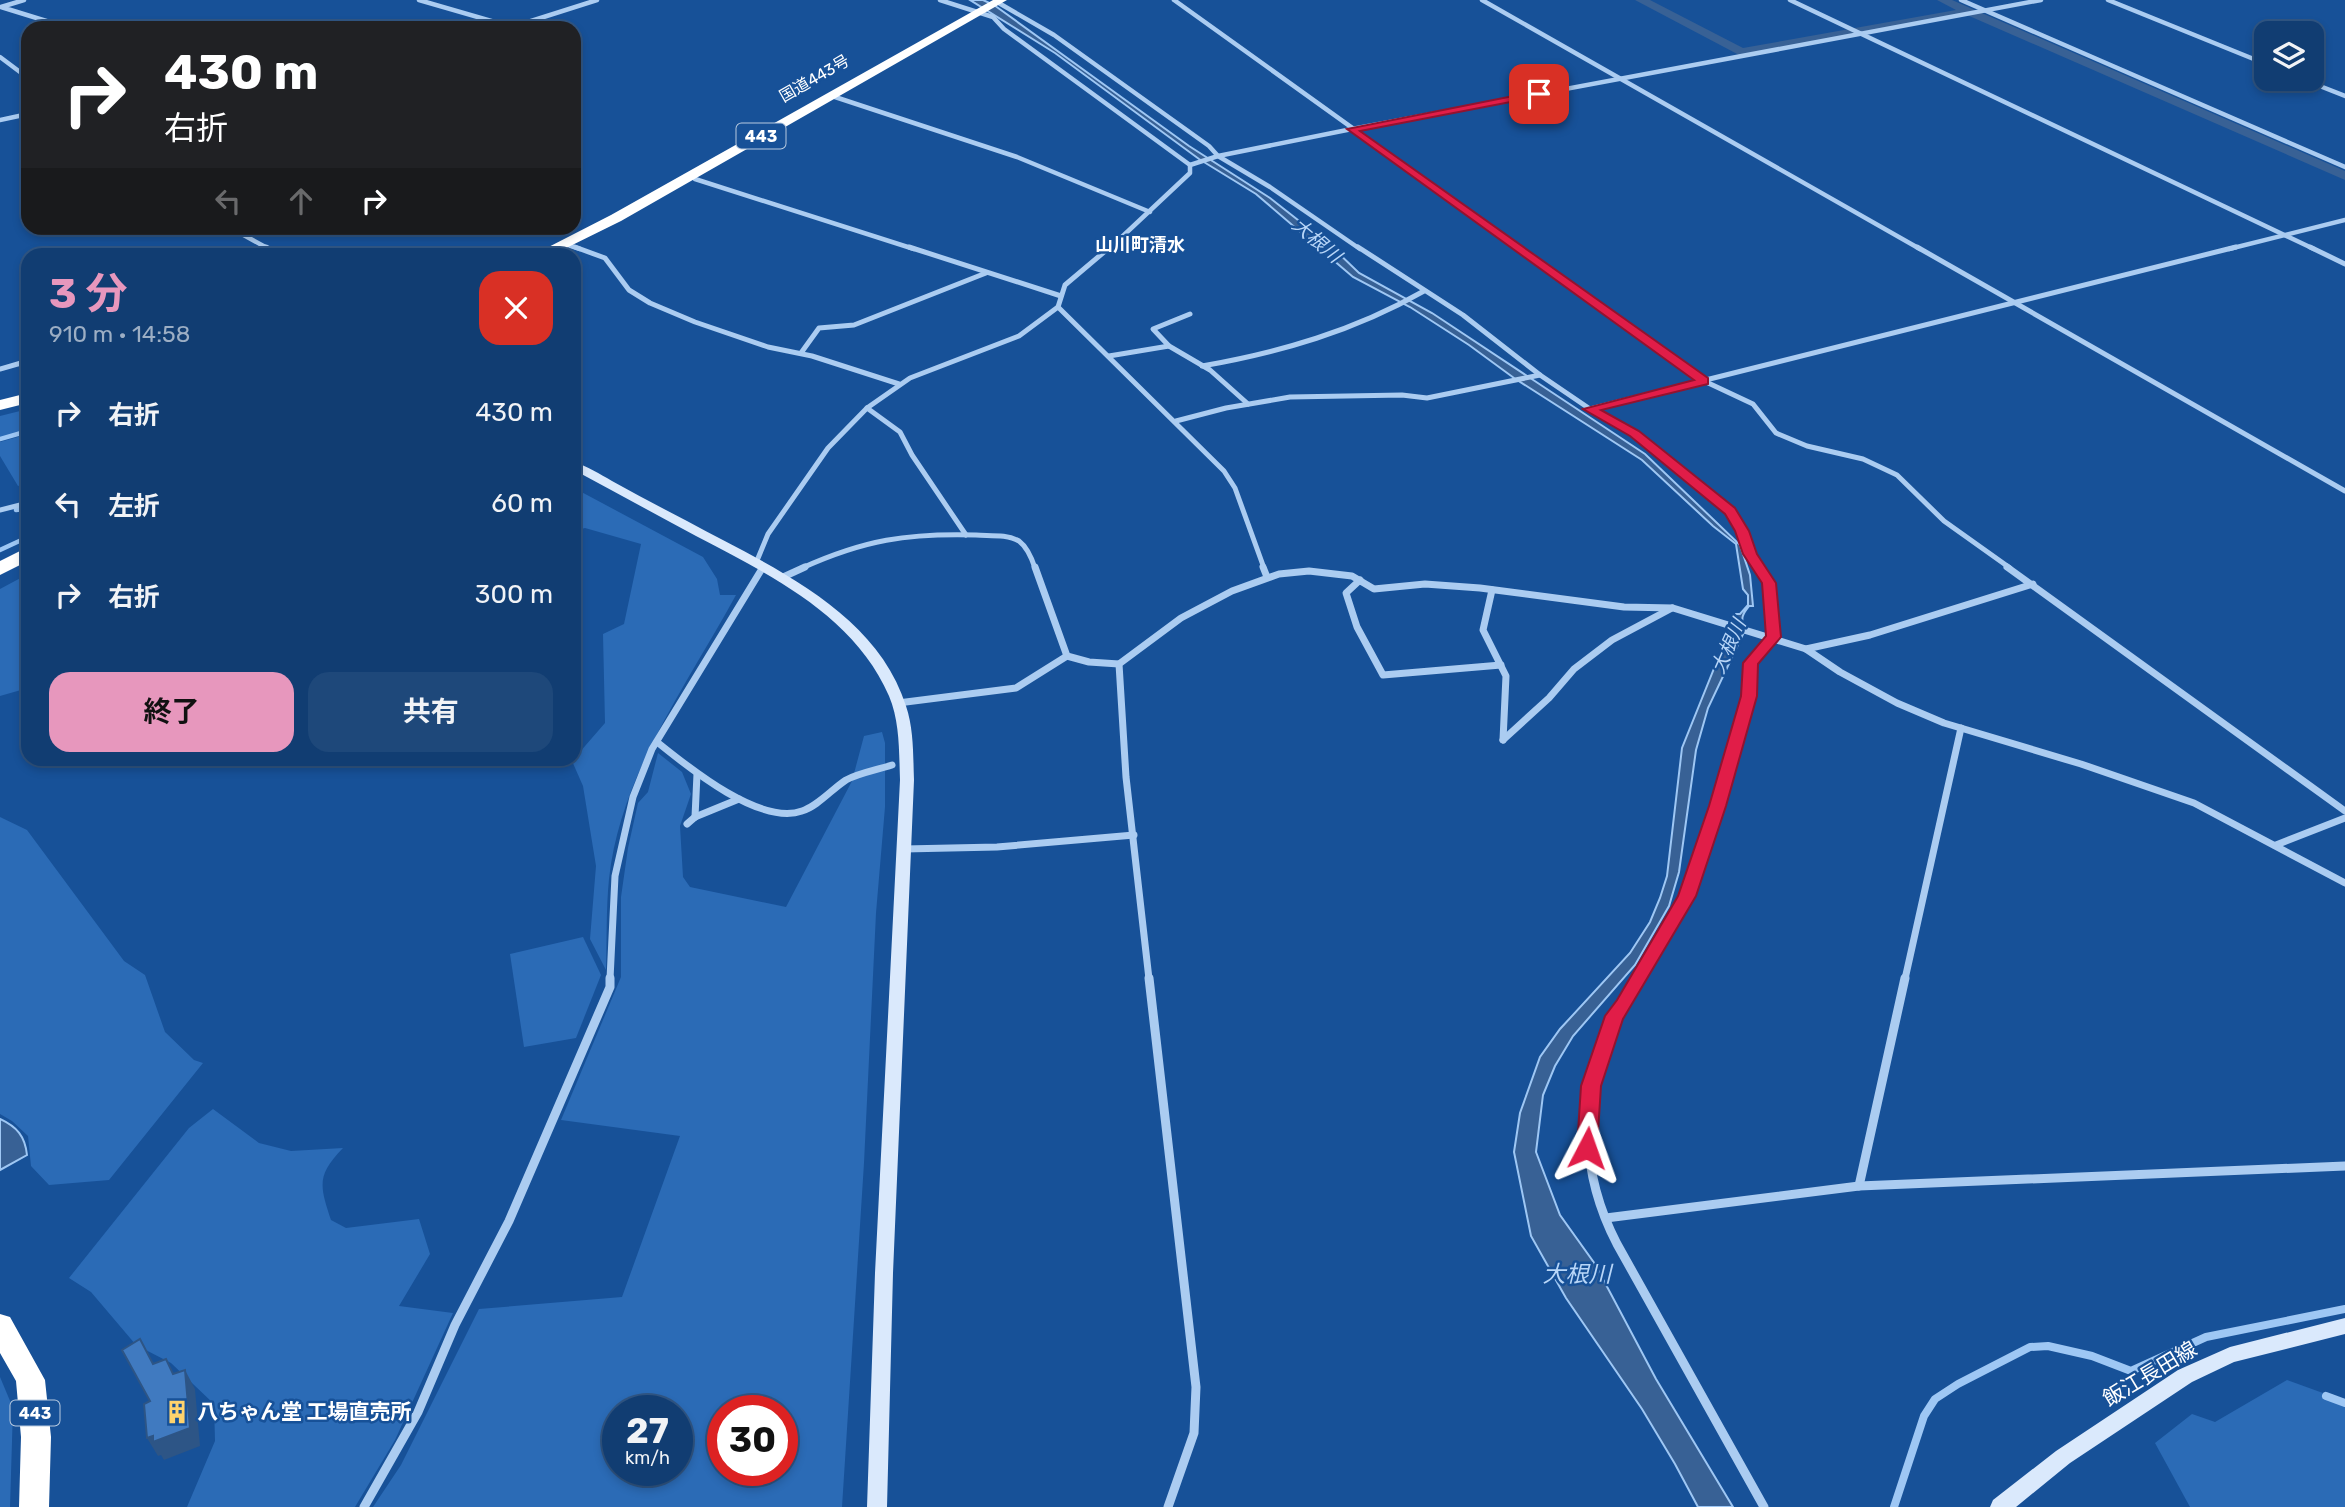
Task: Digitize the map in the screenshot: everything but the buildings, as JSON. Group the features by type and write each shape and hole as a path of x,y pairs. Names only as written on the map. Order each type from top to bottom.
{"highway":[{"name":"国道443号","path":"556,248 999,1"},
{"path":"0,405 21,400"},
{"path":"0,569 21,557"},
{"name":"443","path":"0,1326 30,1380 36,1437 34,1507"}],"street":[{"path":"24,0 1,7 46,21"},
{"path":"419,0 487,21"},
{"path":"532,21 597,0"},
{"path":"940,0 993,17 1004,29 1191,165"},
{"path":"1174,0 1704,381 1754,405 1764,422 1778,435 1862,459 1889,470 1917,491 1926,505 1944,521 2345,811"},
{"path":"1482,0 2345,491"},
{"path":"1790,0 2345,264"},
{"path":"1961,0 2345,167"},
{"path":"1191,165 1217,156 1352,129 2041,0"},
{"path":"2108,0 2254,59"},
{"path":"999,1 1021,18 1054,35 1209,146 1217,156 1270,187 1463,315 1537,376 1635,434 1730,511 1742,531 1750,554 1769,583 1773,637 1750,663 1749,696 1687,896 1624,1005 1614,1016 1591,1086 1587,1148 1592,1185 1619,1247 1764,1507"},
{"path":"0,57 21,73"},
{"path":"2324,88 2345,96"},
{"path":"832,96 1017,156 1150,212"},
{"path":"0,120 21,116"},
{"path":"364,1507 418,1412 455,1325 509,1221 610,987 615,877 633,796 657,743 759,565 768,534 828,448 867,408 899,384 939,365 976,354 1019,336 1058,307 1065,285 1150,212 1190,173 1191,165"},
{"path":"695,179 1061,296"},
{"path":"1590,409 2345,220"},
{"path":"244,235 267,248"},
{"path":"565,244 576,248"},
{"path":"581,250 605,258 629,290 650,303 768,347 801,353 899,384"},
{"path":"801,353 818,328 854,325 987,273"},
{"path":"1202,366 1266,355 1323,339 1378,316 1424,291"},
{"path":"1058,307 1224,471 1235,488 1267,577"},
{"path":"1190,314 1153,328 1169,346 1202,366 1248,404"},
{"path":"1109,356 1169,346"},
{"path":"0,369 21,363"},
{"path":"1176,421 1290,397 1402,395 1427,398 1537,376"},
{"path":"867,408 900,432 912,455 966,535"},
{"path":"581,469 759,565 831,612 860,639 881,669 898,703 906,738 904,849 877,1507"},
{"path":"0,510 21,505"},
{"path":"781,578 869,542 908,537 1011,537 1022,542 1031,557 1067,656"},
{"path":"1168,1507 1194,1433 1196,1387 1177,1242 1126,777 1119,664 1181,618 1232,591 1267,577 1309,571 1352,576 1374,589 1425,584 1625,607 1673,608 1806,649 1840,673 1897,703 1961,727 2194,803 2345,883"},
{"path":"1360,580 1346,593 1357,627 1383,675 1501,666"},
{"path":"1806,649 1870,635 2034,584"},
{"path":"1492,590 1483,630 1506,676 1503,740 1549,698 1574,669 1612,640 1673,608"},
{"path":"898,703 1016,688 1067,656 1089,662 1119,664"},
{"path":"1859,1186 1961,727"},
{"path":"657,743 697,774 769,813 792,814 811,807 848,779 892,765"},
{"path":"695,817 697,774"},
{"path":"687,824 695,817 739,799"},
{"path":"2276,845 2345,818"},
{"path":"904,849 997,847 1134,835"},
{"path":"1606,1218 1859,1186 2345,1166"},
{"name":"飯江長田線","path":"2000,1507 2063,1457 2185,1376 2230,1354 2345,1326"}],"shaded area":[{"path":"21,411 21,432 0,438 0,416"},
{"path":"21,436 21,485 18,486 0,456 0,442"},
{"path":"581,492 703,557 717,579 720,595 736,595 658,732 627,803 609,879 606,970 590,939 596,866 583,786 574,766 581,766 581,751 605,723 603,634 624,624 641,544 581,529"},
{"path":"21,578 21,690 0,696 0,589"},
{"path":"882,732 885,743 885,807 876,913 864,1163 842,1507 373,1507 401,1465 479,1309 622,1297 680,1136 561,1120 621,977 621,897 628,848 638,803 648,792 658,753 682,772 691,794 680,826 683,877 690,887 786,907 852,781 864,736"},
{"path":"0,817 27,830 124,961 145,975 165,1032 194,1060 203,1063 109,1180 49,1185 31,1166 28,1136 0,1114"},
{"path":"583,937 601,975 576,1038 524,1047 510,954"},
{"path":"213,1109 259,1143 291,1151 343,1148 324,1174 324,1198 331,1220 346,1228 419,1219 430,1254 399,1306 453,1313 395,1440 355,1507 187,1507 215,1441 214,1404 171,1363 136,1345 91,1292 69,1278 189,1128"},
{"path":"0,1377 13,1408 10,1507 0,1507"},
{"path":"2287,1380 2345,1401 2345,1507 2190,1507 2155,1443 2192,1414 2215,1422"}],"water":[{"name":"大根川","path":"970,0 983,0 994,5 1189,146 1270,198 1331,246 1359,273 1432,313 1645,454 1740,545 1750,575 1753,606 1749,606 1743,616 1744,632 1708,708 1696,750 1679,872 1669,906 1635,965 1573,1036 1555,1066 1543,1095 1536,1152 1560,1215 1595,1264 1656,1379 1733,1507 1698,1507 1642,1409 1566,1298 1531,1236 1514,1152 1520,1113 1540,1057 1560,1029 1630,953 1650,922 1660,898 1667,876 1682,748 1736,614 1740,614 1748,605 1736,544 1642,460 1410,307 1353,277 1256,194 1199,159 1055,53"},
{"path":"0,1119 19,1133 27,1155 0,1170"}],"waterway":[{"path":"1641,0 1741,52 1968,11"},
{"path":"1943,0 2345,176"},
{"path":"0,439 21,433"},
{"path":"16,510 21,509"},
{"path":"0,550 21,540"},
{"path":"1894,1507 1924,1416 1935,1399 1958,1384 2030,1347 2048,1346 2092,1356 2131,1371 2206,1337 2345,1309"},
{"path":"2326,1396 2345,1403"}],"place":[{"name":"八ちゃん堂 工場直売所","path":"177,1412"}],"district":[{"name":"山川町清水","path":"1140,245"}],"route":[{"path":"1539,94 1352,129 1704,381 1590,409 1635,434 1730,511 1742,531 1750,554 1769,583 1773,637 1750,663 1749,696 1687,896 1624,1005 1614,1016 1591,1086 1587,1148"}]}
